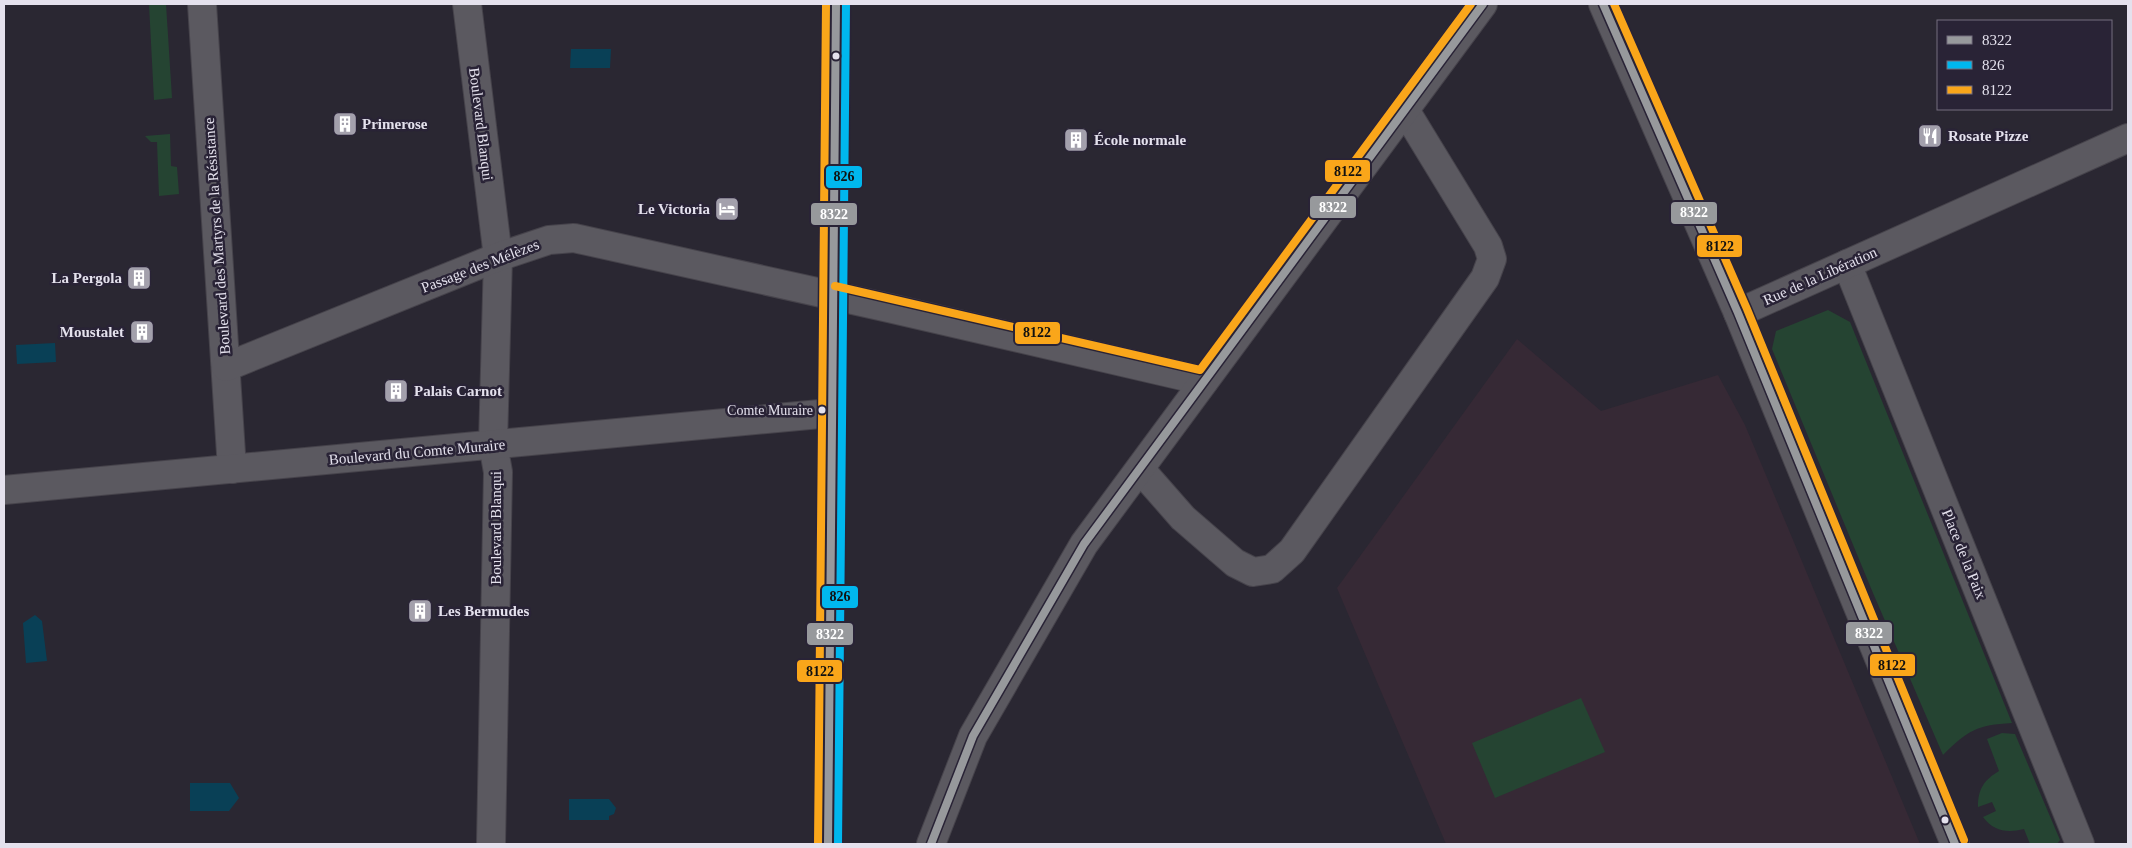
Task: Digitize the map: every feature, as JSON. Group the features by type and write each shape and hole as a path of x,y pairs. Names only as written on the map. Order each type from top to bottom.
{"main road":[{"path":"828,844 836,4"}],"street":[{"name":"Boulevard des Martyrs de la Résistance","path":"202,4 232,469"},
{"name":"Boulevard Blanqui","path":"466,4 498,257 493,444 498,472 492,844"},
{"path":"931,844 973,736 1084,544 1484,4"},
{"path":"1603,4 1738,313 1954,844"},
{"path":"1140,469 1182,518 1241,566 1253,572 1272,569 1292,551 1485,278 1492,260 1488,246 1405,110"},
{"name":"Rue de la Libération","path":"1738,313 2128,138"},
{"name":"Passage des Mélèzes","path":"226,367 498,257 549,240 574,238 1204,381"},
{"name":"Place de la Paix","path":"1847,264 2080,844"},
{"name":"Boulevard du Comte Muraire","path":"4,490 831,413"}],"shaded area":[{"path":"1517,339 1601,411 1718,375 1745,425 1920,844 1446,844 1337,588"}],"green space":[{"path":"149,4 166,4 172,98 154,100"},
{"path":"170,134 171,166 177,167 179,194 159,196 157,142 151,142 145,136"},
{"path":"1828,310 1850,322 2012,723 1990,725 1974,730 1959,740 1943,755 1873,593 1772,349 1776,331"},
{"path":"1581,698 1605,752 1495,798 1472,743"},
{"path":"2002,733 2015,734 2060,840 2057,844 2030,844 2024,829 2007,831 1992,826 1987,822 1983,817 1996,811 1992,802 1978,807 1979,795 1983,786 1989,778 1999,771 1987,739"}],"water":[{"path":"571,49 611,49 610,68 570,68"},
{"path":"55,343 56,362 17,364 16,345"},
{"path":"35,615 42,621 47,661 26,663 23,623"},
{"path":"190,783 230,783 239,798 229,811 190,811"},
{"path":"569,799 609,799 616,808 614,814 609,816 609,820 569,820"}],"transit line":[{"name":"8122","path":"818,844 826,4"},
{"name":"8322","path":"828,844 836,4"},
{"name":"826","path":"838,844 846,4"},
{"name":"8122","path":"835,286 1200,370 1471,4"},
{"name":"8322","path":"931,844 973,736 1084,544 1483,4"},
{"name":"8322","path":"1603,4 1738,313 1955,844"},
{"name":"8122","path":"1614,4 1747,309 1964,840"}],"place":[{"name":"Primerose","path":"345,124"},
{"name":"Rosate Pizze","path":"1930,136"},
{"name":"École normale","path":"1076,140"},
{"name":"Le Victoria","path":"727,209"},
{"name":"La Pergola","path":"139,278"},
{"name":"Moustalet","path":"142,332"},
{"name":"Palais Carnot","path":"396,391"},
{"name":"Comte Muraire","path":"822,410"},
{"name":"Les Bermudes","path":"420,611"}]}
